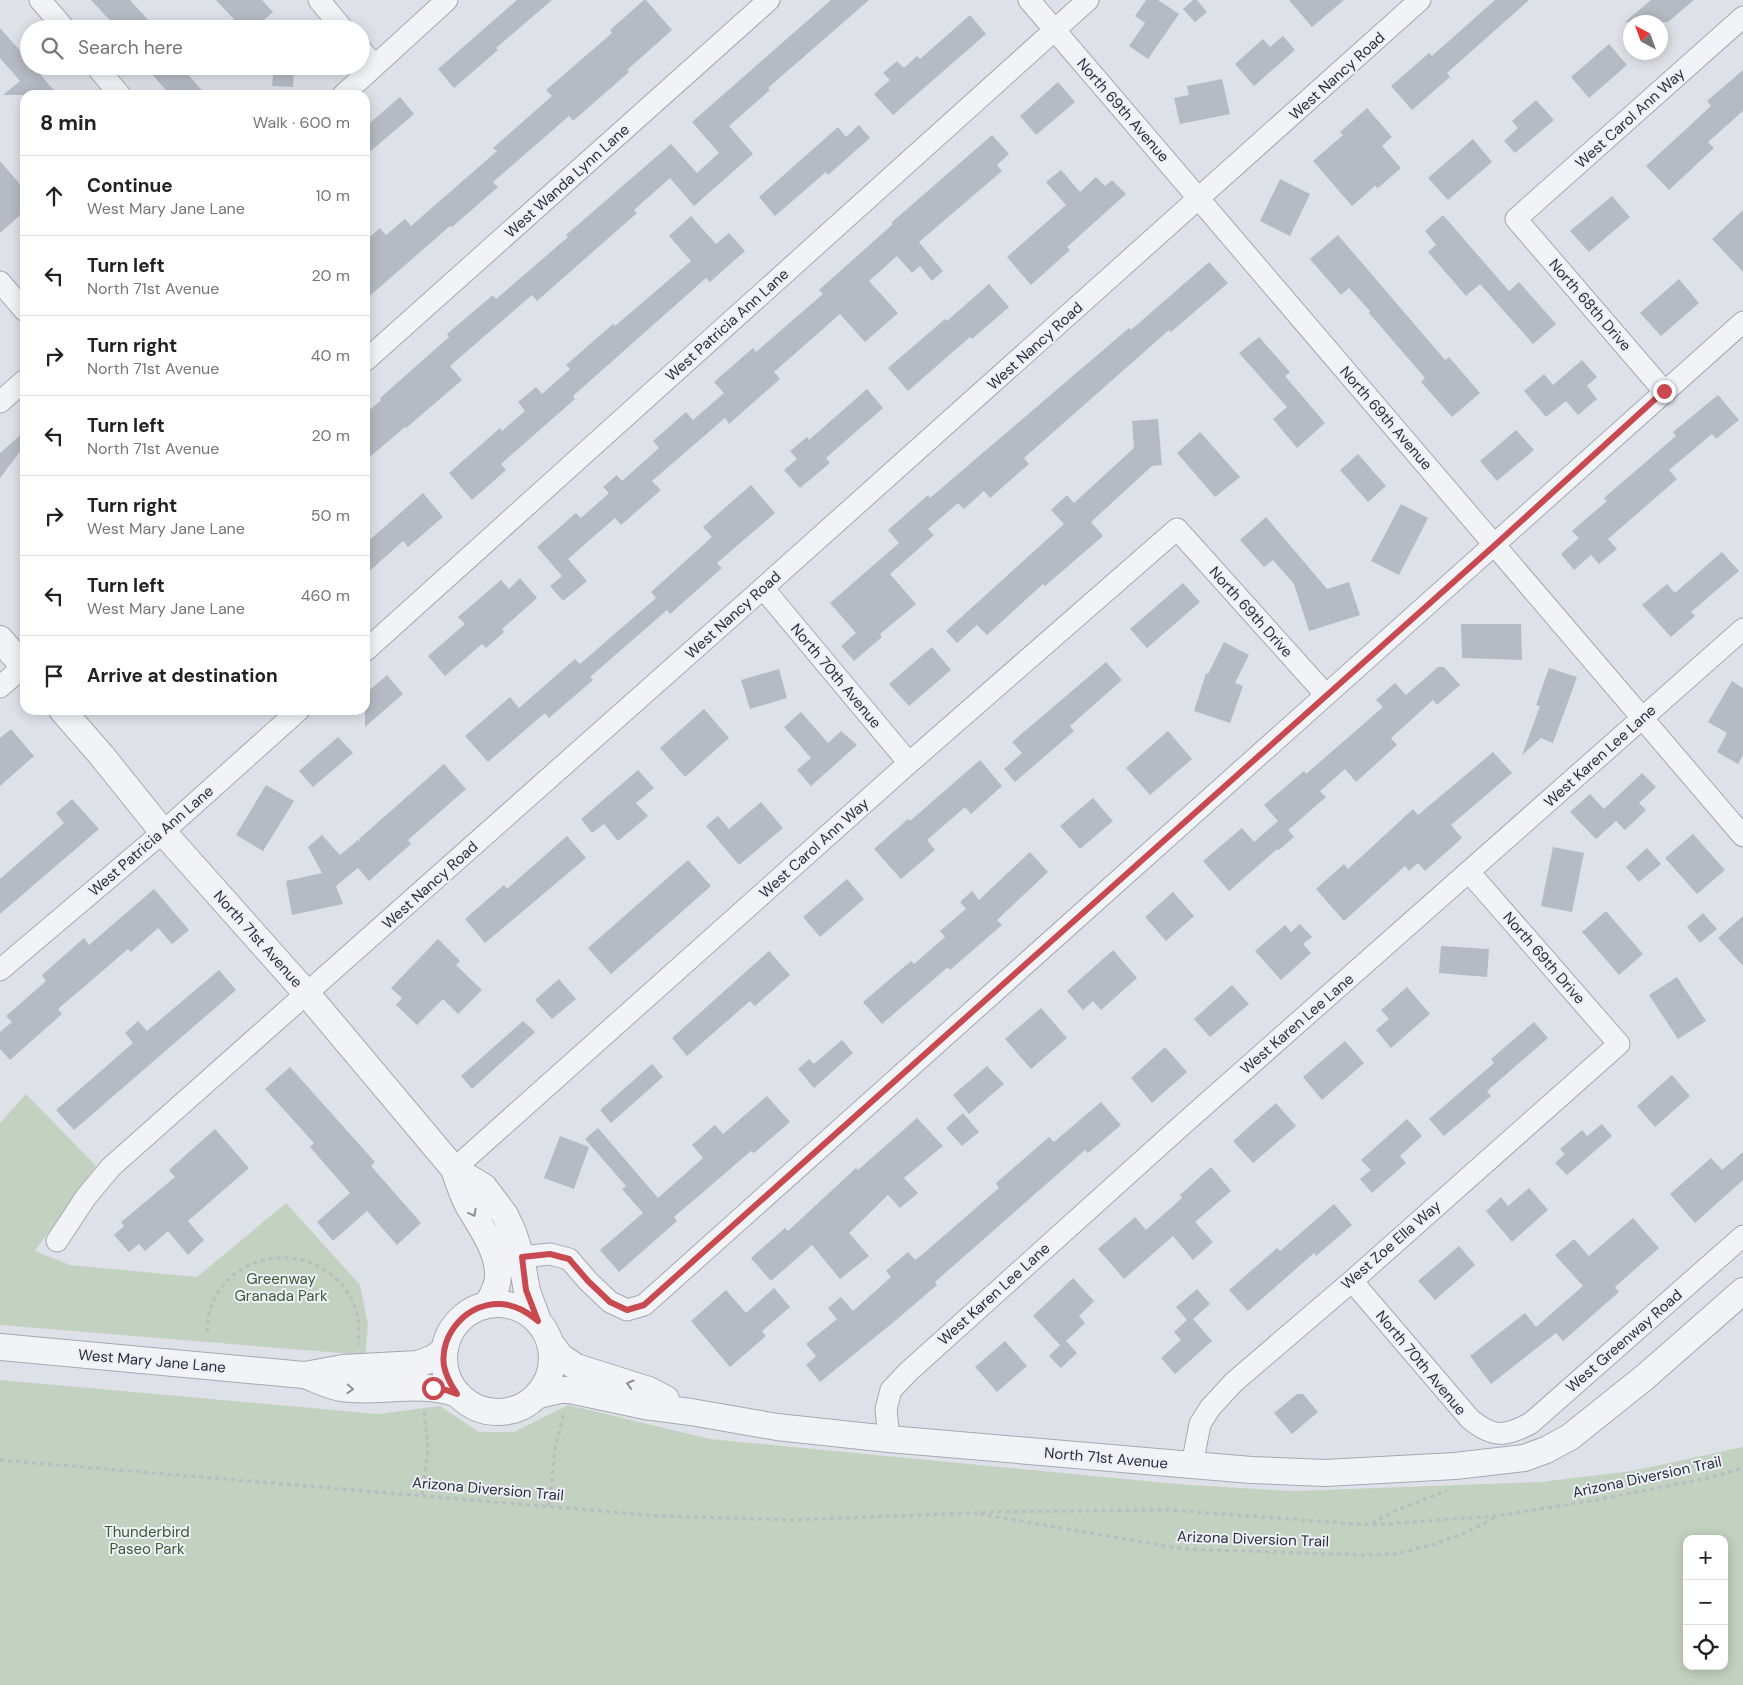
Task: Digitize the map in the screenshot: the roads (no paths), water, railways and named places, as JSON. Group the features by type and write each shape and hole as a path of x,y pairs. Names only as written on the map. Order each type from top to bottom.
{"street":[{"path":"40,0 57,20"},
{"path":"319,0 336,20"},
{"path":"370,57 447,0"},
{"name":"West Wanda Lynn Lane","path":"370,357 769,0"},
{"name":"North 69th Avenue","path":"1029,0 1743,836"},
{"name":"West Patricia Ann Lane","path":"370,646 1088,0"},
{"name":"West Nancy Road","path":"58,1241 86,1197 111,1167 764,588 1420,0"},
{"name":"West Carol Ann Way","path":"1516,219 1743,17"},
{"path":"103,75 116,90"},
{"path":"346,90 357,75"},
{"name":"North 68th Drive","path":"1516,219 1664,391"},
{"path":"0,282 20,305"},
{"path":"522,1257 550,1254 569,1259 610,1302 627,1310 644,1305 1743,322"},
{"path":"0,402 20,384"},
{"name":"West Carol Ann Way","path":"454,1169 909,763 1177,529"},
{"name":"North 69th Drive","path":"1177,529 1326,695"},
{"name":"North 70th Avenue","path":"764,588 909,763"},
{"name":"West Karen Lee Lane","path":"890,1439 886,1409 891,1390 908,1372 1174,1133 1743,629"},
{"path":"0,639 20,662"},
{"path":"0,687 20,670"},
{"name":"North 71st Avenue","path":"66,715 163,832 308,994 454,1169 467,1203 489,1242 497,1264 498,1276 495,1291 487,1305"},
{"name":"West Patricia Ann Lane","path":"0,970 163,832 293,715"},
{"name":"North 69th Drive","path":"1470,872 1619,1044"},
{"name":"West Zoe Ella Way","path":"1192,1465 1200,1424 1210,1408 1234,1382 1352,1281 1619,1044"},
{"name":"North 71st Avenue","path":"454,1169 484,1187 505,1215 522,1257 526,1290 538,1321"},
{"name":"West Greenway Road","path":"1499,1434 1516,1432 1531,1423 1743,1236"},
{"name":"North 70th Avenue","path":"1352,1281 1470,1419 1482,1429 1499,1434"},
{"name":"North 71st Avenue","path":"538,1395 560,1390 570,1390 645,1406 777,1427 890,1439 1251,1470 1325,1473 1455,1466 1524,1458 1546,1450 1570,1437 1596,1418 1743,1291"},
{"name":"North 71st Avenue","path":"501,1304 515,1306 528,1312 538,1321 546,1332 551,1344 553,1358 546,1384 538,1395 524,1406 507,1412 488,1412 472,1406 457,1394 449,1381 444,1365 445,1349 450,1334 459,1321 472,1311 487,1305 501,1304"},
{"name":"North 71st Avenue","path":"551,1344 561,1357 576,1367 649,1390 691,1412"},
{"name":"West Mary Jane Lane","path":"0,1347 304,1375 339,1388 366,1390 433,1388 457,1394"},
{"name":"West Mary Jane Lane","path":"304,1375 343,1368 418,1364 434,1358 445,1349"}],"park label":[{"name":"Greenway Granada Park","path":"281,1288"},
{"name":"Thunderbird Paseo Park","path":"147,1540"}]}
